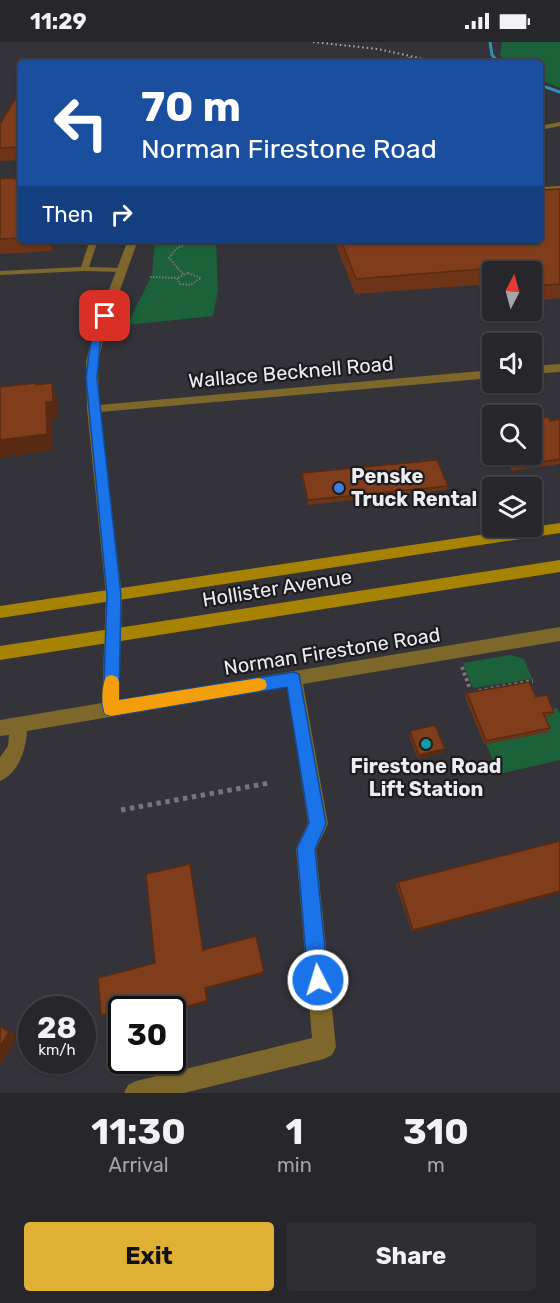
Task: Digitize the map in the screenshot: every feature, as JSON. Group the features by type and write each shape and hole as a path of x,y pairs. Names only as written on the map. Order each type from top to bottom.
{"main road":[{"name":"Hollister Avenue","path":"0,612 560,528"},
{"name":"Hollister Avenue","path":"0,653 560,566"}],"street":[{"path":"543,127 560,124"},
{"path":"543,190 560,189"},
{"path":"111,709 114,595 93,409 92,378 95,345 132,243"},
{"path":"542,369 560,368"},
{"name":"Wallace Becknell Road","path":"93,409 482,375"},
{"name":"Norman Firestone Road","path":"0,728 560,634"},
{"path":"136,1093 324,1047 306,848 318,824 294,679"},
{"path":"0,772 17,749 19,725"}],"lane":[{"path":"84,269 93,243"},
{"path":"0,273 84,269 122,270"}],"path":[{"path":"183,274 169,258 177,248 187,243"},
{"path":"150,277 177,278 183,274 195,273 201,278 199,282 190,285 180,284 177,278"},
{"path":"460,664 470,689"},
{"path":"479,690 533,681"},
{"path":"121,810 269,783"}],"green space":[{"path":"502,42 560,42 560,88 543,81 543,60 505,60 500,55"},
{"path":"155,243 216,243 218,290 213,316 127,325 152,275"},
{"path":"510,655 524,659 532,679 473,688 463,663"},
{"path":"557,708 560,714 560,760 499,774 486,744 547,732 541,717 548,709"}],"building":[{"path":"18,94 18,147 0,148 0,124"},
{"path":"0,179 18,179 18,238 0,239"},
{"path":"560,189 560,284 542,285 542,261 482,261 482,269 356,279 342,243 543,243 543,190"},
{"path":"36,383 36,385 52,383 53,402 46,402 47,434 0,440 0,387"},
{"path":"548,417 550,421 560,419 560,459 542,462 542,418"},
{"path":"437,460 448,486 308,500 302,473"},
{"path":"529,682 536,697 547,695 554,712 543,713 550,728 486,741 467,693"},
{"name":"Firestone Road Lift Station","path":"435,725 445,749 419,755 410,731"},
{"path":"560,841 560,891 413,930 398,882"},
{"path":"190,864 203,950 256,936 264,972 205,988 207,1001 186,1006 186,996 108,996 108,1013 101,1015 98,978 155,963 146,874"},
{"path":"0,1026 9,1032 0,1047"}],"waterway":[{"path":"490,42 492,55 496,60"},
{"path":"543,86 560,92"}],"railway":[{"path":"313,42 378,49 428,60"}],"slow traffic":[{"path":"111,682 111,709 259,685"}],"place":[{"name":"Penske Truck Rental","path":"339,488"},
{"name":"Firestone Road Lift Station","path":"426,744"}],"route":[{"path":"105,316 95,345 92,378 93,409 114,595 111,709 294,679 318,824 306,848 318,980"}]}
